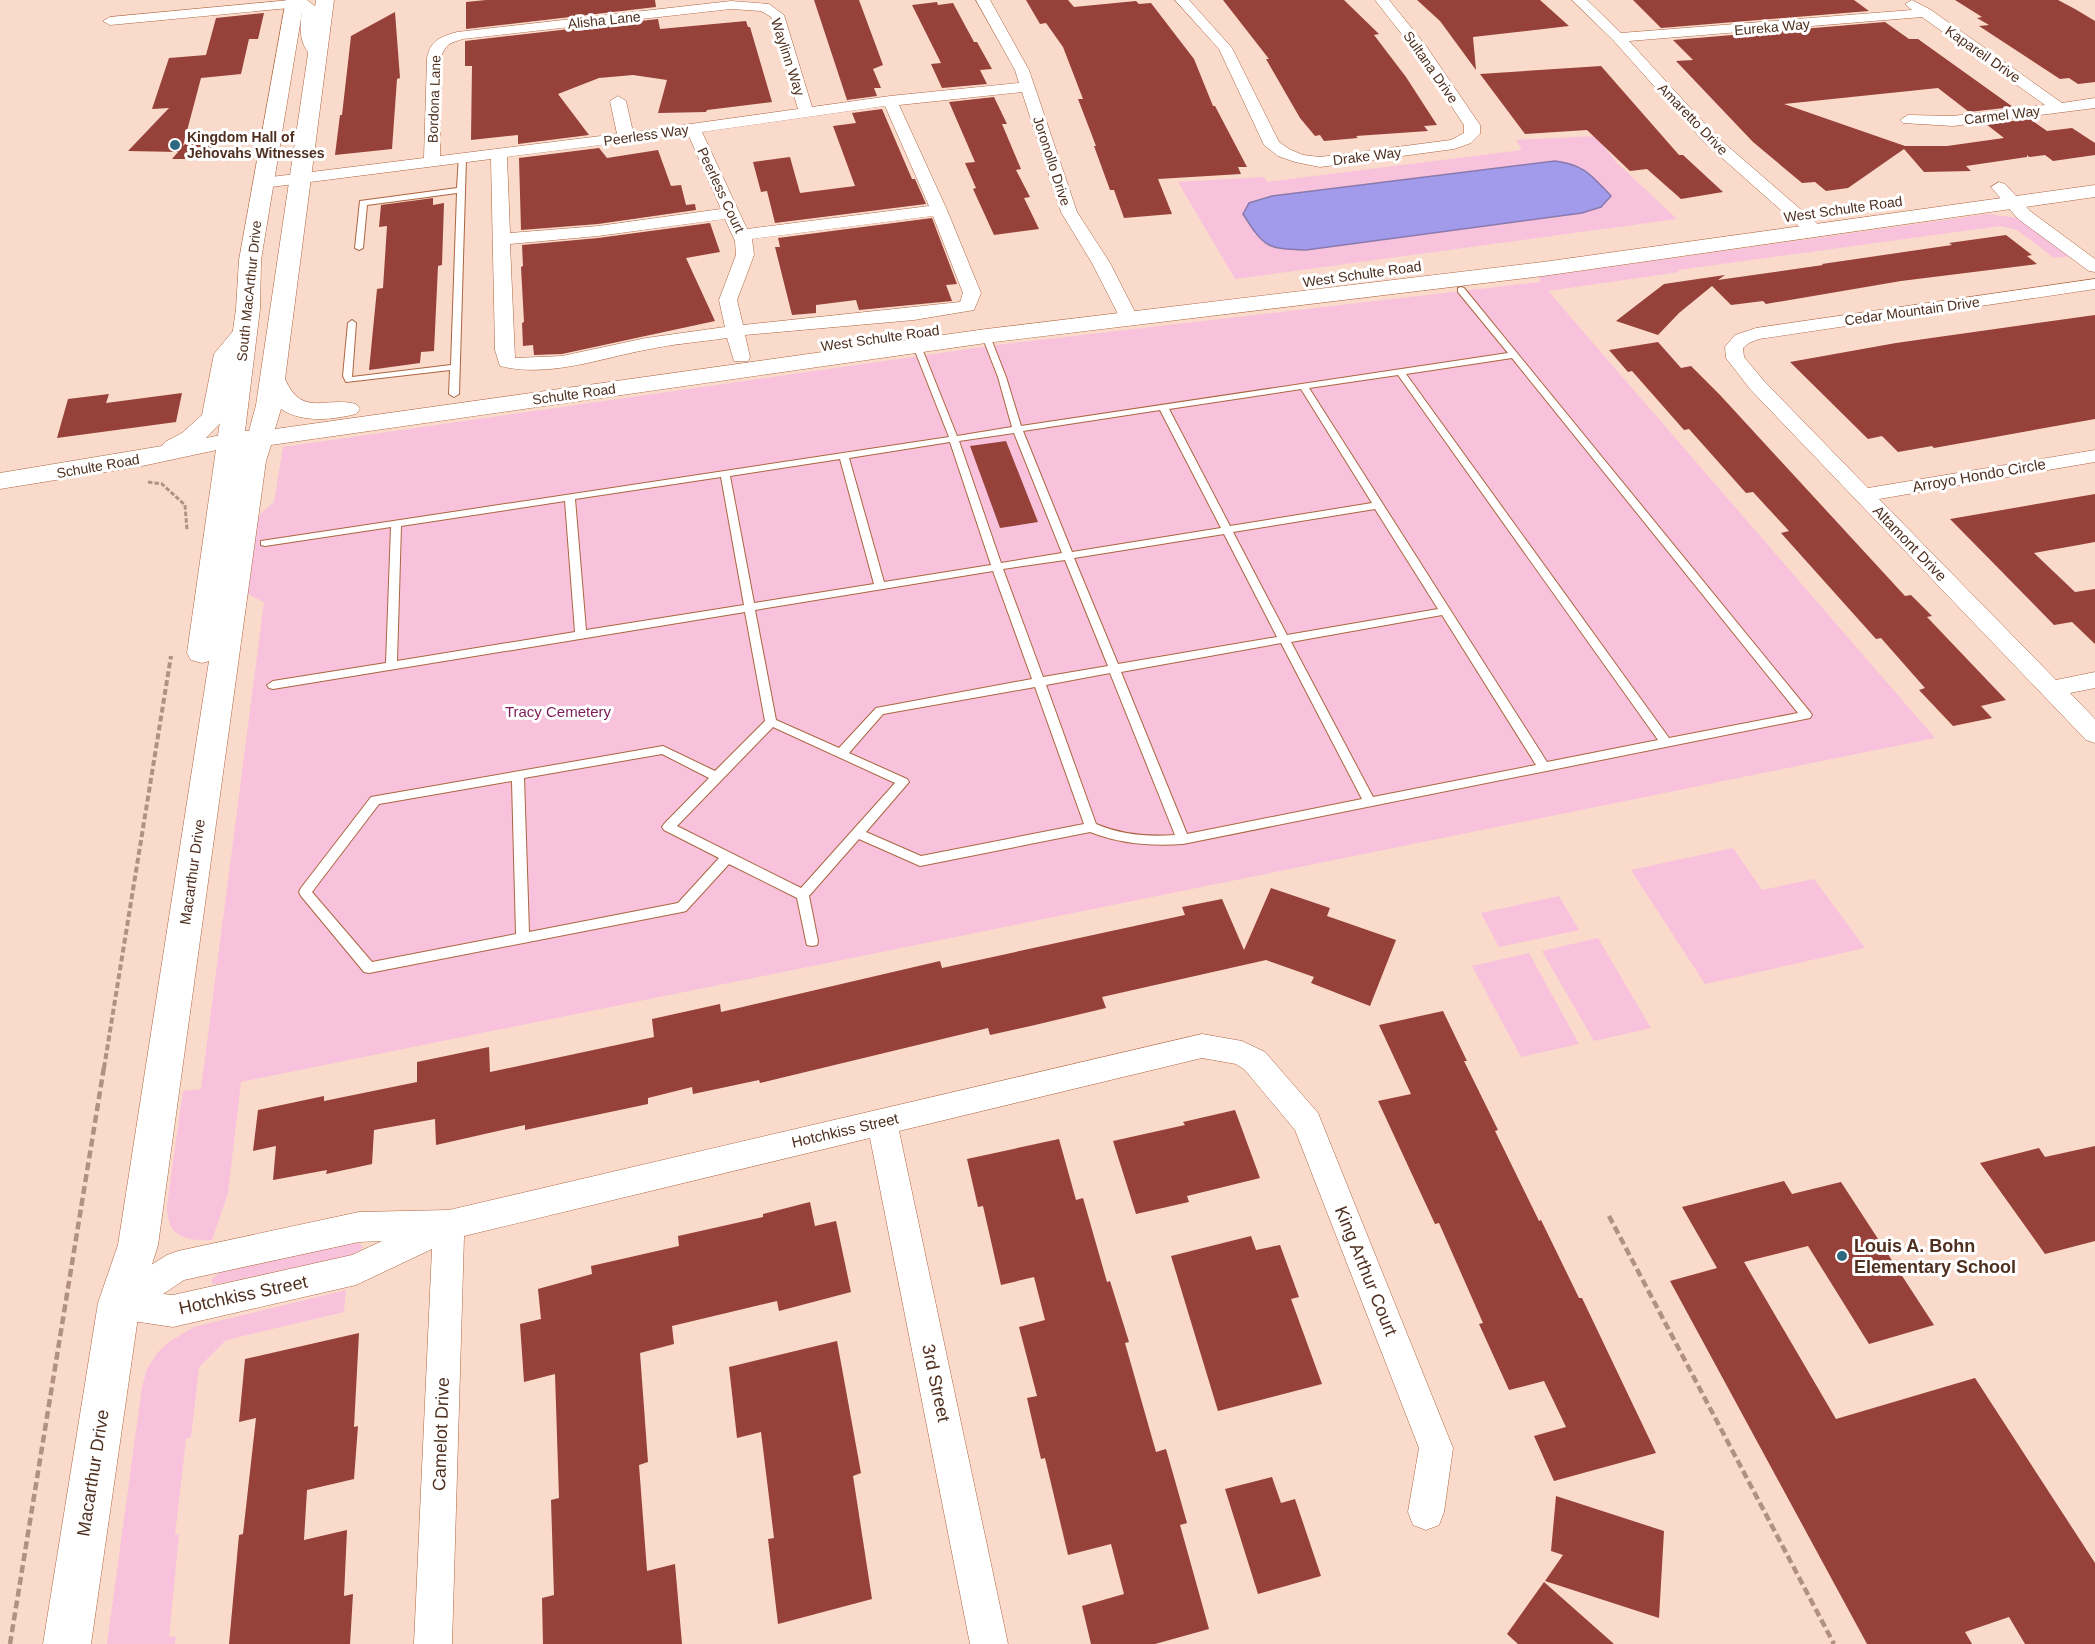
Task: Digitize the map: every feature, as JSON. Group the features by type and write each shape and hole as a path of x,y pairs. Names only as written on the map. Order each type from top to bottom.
{"main road":[{"path":"251,437 269,405 325,0"},
{"name":"South MacArthur Drive","path":"251,437 246,330 250,260 295,2"},
{"name":"West Schulte Road","path":"628,372 1126,312 1543,269 1815,231 2013,197 2095,174"},
{"name":"West Schulte Road","path":"917,346 1126,312 1796,215 2095,191"},
{"name":"Schulte Road","path":"251,437 917,346"},
{"path":"272,378 277,393 284,402 313,411 337,410 587,375 628,372"},
{"name":"Schulte Road","path":"251,437 587,381 628,372"},
{"name":"Macarthur Drive","path":"67,1644 119,1303 138,1245 253,461 251,437"}],"street":[{"name":"Joronollo Drive","path":"983,0 1022,70 1069,212 1101,263 1126,312"},
{"name":"Drake Way","path":"1182,0 1225,48 1272,145 1285,155 1320,162 1454,144 1470,137"},
{"name":"Sultana Drive","path":"1382,0 1421,49 1472,125 1470,137"},
{"name":"Amaretto Drive","path":"1580,0 1618,37 1710,139 1815,231"},
{"name":"Kapareil Drive","path":"1907,0 2060,108"},
{"path":"110,21 295,2 309,7 306,38 309,46 317,54"},
{"name":"Alisha Lane","path":"445,40 462,35 730,5 764,7"},
{"name":"Waylinn Way","path":"764,7 777,15 806,112"},
{"name":"Eureka Way","path":"1618,37 1926,14"},
{"name":"Bordona Lane","path":"432,162 434,58 436,46 445,40"},
{"name":"Peerless Way","path":"263,183 626,138 806,112 893,109 1028,87"},
{"path":"618,101 626,138"},
{"name":"Carmel Way","path":"1908,120 1953,121 2095,103"},
{"path":"499,154 503,239 504,350 507,362 519,366 560,361 662,341 822,321 944,311 968,306 972,293 939,210 893,109"},
{"name":"Peerless Court","path":"693,129 742,235 745,255 729,300 734,333 741,357"},
{"path":"2013,197 2095,247"},
{"path":"2013,197 2095,267"},
{"path":"742,235 939,210"},
{"path":"503,239 598,231 730,213"},
{"name":"Cedar Mountain Drive","path":"1734,347 1742,339 1756,334 2095,284"},
{"path":"140,469 190,438 214,417 226,354 246,330"},
{"name":"Altamont Drive","path":"1734,347 1735,358 1757,385 2095,734"},
{"name":"Schulte Road","path":"0,481 140,469 251,437"},
{"name":"Arroyo Hondo Circle","path":"1864,495 2095,456"},
{"path":"2051,689 2095,680"},
{"name":"Hotchkiss Street","path":"119,1303 177,1266 358,1227 449,1224 1202,1046 1242,1053"},
{"name":"King Arthur Court","path":"1242,1053 1255,1061 1307,1122 1436,1448 1426,1512"},
{"name":"3rd Street","path":"882,1121 989,1644"},
{"name":"Hotchkiss Street","path":"119,1303 172,1311 356,1270 449,1224"},
{"name":"Camelot Drive","path":"433,1644 449,1224"}],"lane":[{"path":"454,394 462,158"},
{"path":"359,248 363,203 461,190"},
{"path":"857,833 920,861 1091,827 1115,838 1148,842 1184,839 1806,716 1461,290"},
{"path":"352,323 347,376 349,380 456,367"},
{"path":"986,336 1002,377 1017,429 1184,839"},
{"path":"917,346 954,439 1091,827"},
{"path":"265,543 1514,355"},
{"path":"1400,372 1666,743"},
{"path":"1303,386 1544,768"},
{"path":"1163,407 1370,802"},
{"path":"844,456 880,586"},
{"path":"725,474 771,722"},
{"path":"570,497 581,634"},
{"path":"273,685 1378,505"},
{"path":"391,666 396,523"},
{"path":"842,753 880,711 1445,611"},
{"path":"771,722 903,782 803,894"},
{"path":"771,722 668,827 803,894"},
{"path":"716,777 663,750 375,800 305,892 369,968 682,907 728,857"},
{"path":"518,776 523,938"},
{"path":"803,894 813,941"}],"path":[{"path":"140,469 162,484 184,505 188,535"},
{"path":"10,1644 172,651"},
{"path":"1609,1216 1834,1644"}],"green space":[{"path":"1596,136 1616,162 1677,219 1235,279 1178,182 1264,177 1267,182 1522,150 1516,140"},
{"name":"Tracy Cemetery","path":"1987,214 2018,218 2071,256 2054,258 2017,230 2000,226 1678,270 1679,272 1548,291 1935,738 241,1082 228,1193 212,1240 185,1238 179,1235 170,1224 167,1205 183,1091 201,1089 264,602 245,593 256,518 274,502 283,447 997,345 1540,282 1539,277"},
{"path":"1733,848 1762,890 1814,879 1865,948 1705,984 1631,870"},
{"path":"1559,896 1579,930 1499,947 1481,913"},
{"path":"1598,938 1651,1028 1594,1041 1542,951"},
{"path":"1529,953 1579,1044 1521,1057 1472,966"},
{"path":"358,1242 363,1247 357,1254 218,1284 213,1284 211,1280 219,1273"},
{"path":"346,1290 344,1312 226,1340 199,1367 191,1437 186,1439 175,1535 179,1534 169,1637 176,1636 175,1644 107,1644 142,1387 147,1369 158,1352 169,1342 194,1327"}],"shaded area":[{"path":"1555,161 1581,168 1611,196 1601,207 1582,213 1306,250 1282,249 1267,244 1243,214 1249,203 1272,196"}],"building":[{"path":"655,0 656,7 466,29 466,2"},
{"path":"814,0 859,0 883,65 873,69 881,88 874,88 877,96 847,100"},
{"path":"1026,0 1068,0 1074,7 1136,1 1139,4 1151,3 1194,59 1213,106 1247,167 1238,167 1241,174 1158,179 1172,214 1124,218 1114,190 1110,190 1094,146 1096,146 1078,99 1083,99 1063,47 1046,23 1040,24"},
{"path":"1223,0 1344,0 1379,34 1374,35 1406,77 1437,125 1424,126 1428,131 1356,136 1358,138 1324,141 1320,135 1315,136 1300,118 1266,59 1269,59"},
{"path":"1417,0 1540,0 1569,26 1473,37 1476,70 1440,21"},
{"path":"1633,0 1854,0 1869,11 1661,28"},
{"path":"1955,0 2058,0 2075,9 2095,21 2095,82 2078,84 2069,78 2060,79 1979,26 1989,25 1977,18 1982,17"},
{"path":"937,2 938,5 953,3 974,42 977,42 992,69 980,70 987,84 942,88 931,64 941,63 912,5"},
{"path":"395,12 400,78 397,79 392,149 335,155 351,36"},
{"path":"264,13 258,39 249,39 241,74 201,78 183,146 197,132 226,132 203,159 172,159 178,152 128,151 169,108 152,109 169,58 206,55 216,18"},
{"path":"658,19 660,29 746,21 750,27 772,102 707,110 706,112 658,113 667,80 633,75 599,78 558,94 589,135 518,144 518,135 471,140 472,66 465,66 465,41"},
{"path":"1885,22 1909,39 1918,39 2013,107 1969,112 1938,88 1784,104 1905,146 1947,146 2004,138 1986,124 2030,119 2047,131 2072,128 2095,143 2095,155 2053,161 2045,155 2029,157 2027,155 2027,157 1966,166 1971,171 1924,172 1904,149 1848,188 1826,191 1815,182 1802,183 1753,142 1676,61 1693,60 1673,40"},
{"path":"1601,66 1679,155 1683,155 1723,192 1681,199 1647,169 1630,171 1587,130 1525,134 1480,74"},
{"path":"994,97 1007,124 1002,124 1021,169 1016,170 1030,197 1024,198 1039,229 994,235 973,189 976,188 965,163 975,162 949,102"},
{"path":"882,109 912,179 915,179 926,204 775,223 767,191 761,192 753,162 790,157 800,193 855,186 833,126 856,123 852,113"},
{"path":"599,148 607,158 658,150 671,186 681,185 686,205 695,204 696,210 598,224 521,230 519,158"},
{"path":"433,198 433,205 444,203 442,265 438,266 434,351 421,352 420,363 369,370 377,289 383,288 387,226 379,227 381,205"},
{"path":"932,218 957,284 946,285 952,301 859,310 856,300 816,305 816,313 792,315 775,247 780,247 778,238"},
{"path":"710,223 720,252 686,258 715,321 562,354 534,355 533,345 523,346 522,245 598,238"},
{"path":"2006,235 2032,255 2027,256 2037,264 1901,281 1766,304 1763,301 1731,305 1712,286 1679,313 1658,335 1616,321 1664,284 1725,275 1718,280 1823,265"},
{"path":"2095,315 2095,419 1934,448 1932,446 1898,452 1882,436 1868,439 1790,362 1896,343"},
{"path":"1658,342 1681,368 1691,366 1720,395 1905,596 1911,595 1932,616 1927,617 2006,700 1981,706 1992,718 1953,726 1919,690 1925,688 1881,638 1876,639 1781,533 1789,531 1753,492 1746,493 1689,429 1684,430 1632,371 1628,372 1609,350"},
{"path":"182,393 176,422 57,438 68,399 109,394 106,403"},
{"path":"1006,441 1038,522 1000,528 970,446"},
{"path":"2095,494 2095,542 2034,553 2075,592 2095,589 2095,644 2072,622 2054,625 1950,519"},
{"path":"1271,888 1330,908 1327,916 1396,940 1370,1006 1311,983 1314,977 1266,960 1102,997 1106,1008 1035,1025 990,1035 988,1028 760,1083 759,1080 693,1094 692,1087 648,1098 648,1104 525,1130 525,1125 436,1145 435,1119 374,1130 372,1164 326,1174 327,1170 273,1180 276,1146 253,1151 258,1110 324,1096 324,1101 417,1082 417,1062 489,1047 490,1072 654,1037 652,1019 720,1004 721,1012 940,961 942,968 1185,915 1182,907 1222,899 1244,950"},
{"path":"1443,1011 1467,1061 1464,1061 1498,1130 1495,1131 1579,1298 1582,1298 1656,1453 1554,1481 1534,1436 1566,1427 1544,1381 1509,1390 1479,1324 1483,1323 1439,1223 1435,1224 1378,1101 1411,1094 1379,1025"},
{"path":"1235,1110 1260,1178 1187,1196 1189,1202 1136,1214 1113,1141 1185,1125 1183,1122"},
{"path":"1059,1139 1076,1200 1083,1198 1107,1282 1110,1281 1129,1342 1125,1343 1156,1452 1166,1449 1187,1523 1180,1525 1209,1629 1155,1644 1091,1644 1082,1606 1124,1594 1111,1544 1068,1555 1045,1458 1041,1459 1027,1398 1037,1396 1019,1327 1045,1320 1034,1277 1001,1285 983,1206 978,1207 967,1159"},
{"path":"2095,1146 2095,1241 2045,1254 1980,1163 2039,1148 2045,1157"},
{"path":"1784,1181 1792,1194 1841,1182 1934,1325 1869,1344 1808,1246 1744,1262 1836,1419 1975,1378 2095,1563 2095,1644 2025,1644 2009,1617 1965,1632 1972,1644 1867,1644 1670,1281 1717,1268 1682,1207"},
{"path":"810,1202 815,1226 836,1221 851,1292 779,1311 777,1301 672,1326 674,1344 640,1353 648,1462 639,1465 647,1571 675,1564 682,1644 543,1644 542,1598 554,1595 551,1500 559,1498 555,1374 524,1382 520,1324 541,1319 538,1289 592,1274 591,1266 679,1246 678,1236 763,1217 763,1214"},
{"path":"1251,1236 1256,1250 1280,1245 1299,1297 1291,1299 1322,1384 1218,1411 1171,1256"},
{"path":"359,1333 354,1427 358,1426 354,1479 307,1490 304,1540 347,1530 344,1596 353,1594 350,1644 229,1644 239,1535 243,1534 256,1418 239,1422 245,1359"},
{"path":"837,1341 861,1473 853,1476 872,1599 778,1624 768,1539 774,1538 761,1432 737,1438 729,1367"},
{"path":"1272,1477 1281,1503 1295,1499 1321,1576 1258,1594 1225,1489"},
{"path":"1556,1496 1664,1531 1659,1618 1545,1581 1563,1555 1551,1551"},
{"path":"1544,1582 1614,1644 1518,1644 1507,1634"}],"place":[{"name":"Kingdom Hall of Jehovahs Witnesses","path":"175,145"},
{"name":"Louis A. Bohn Elementary School","path":"1842,1256"}]}
